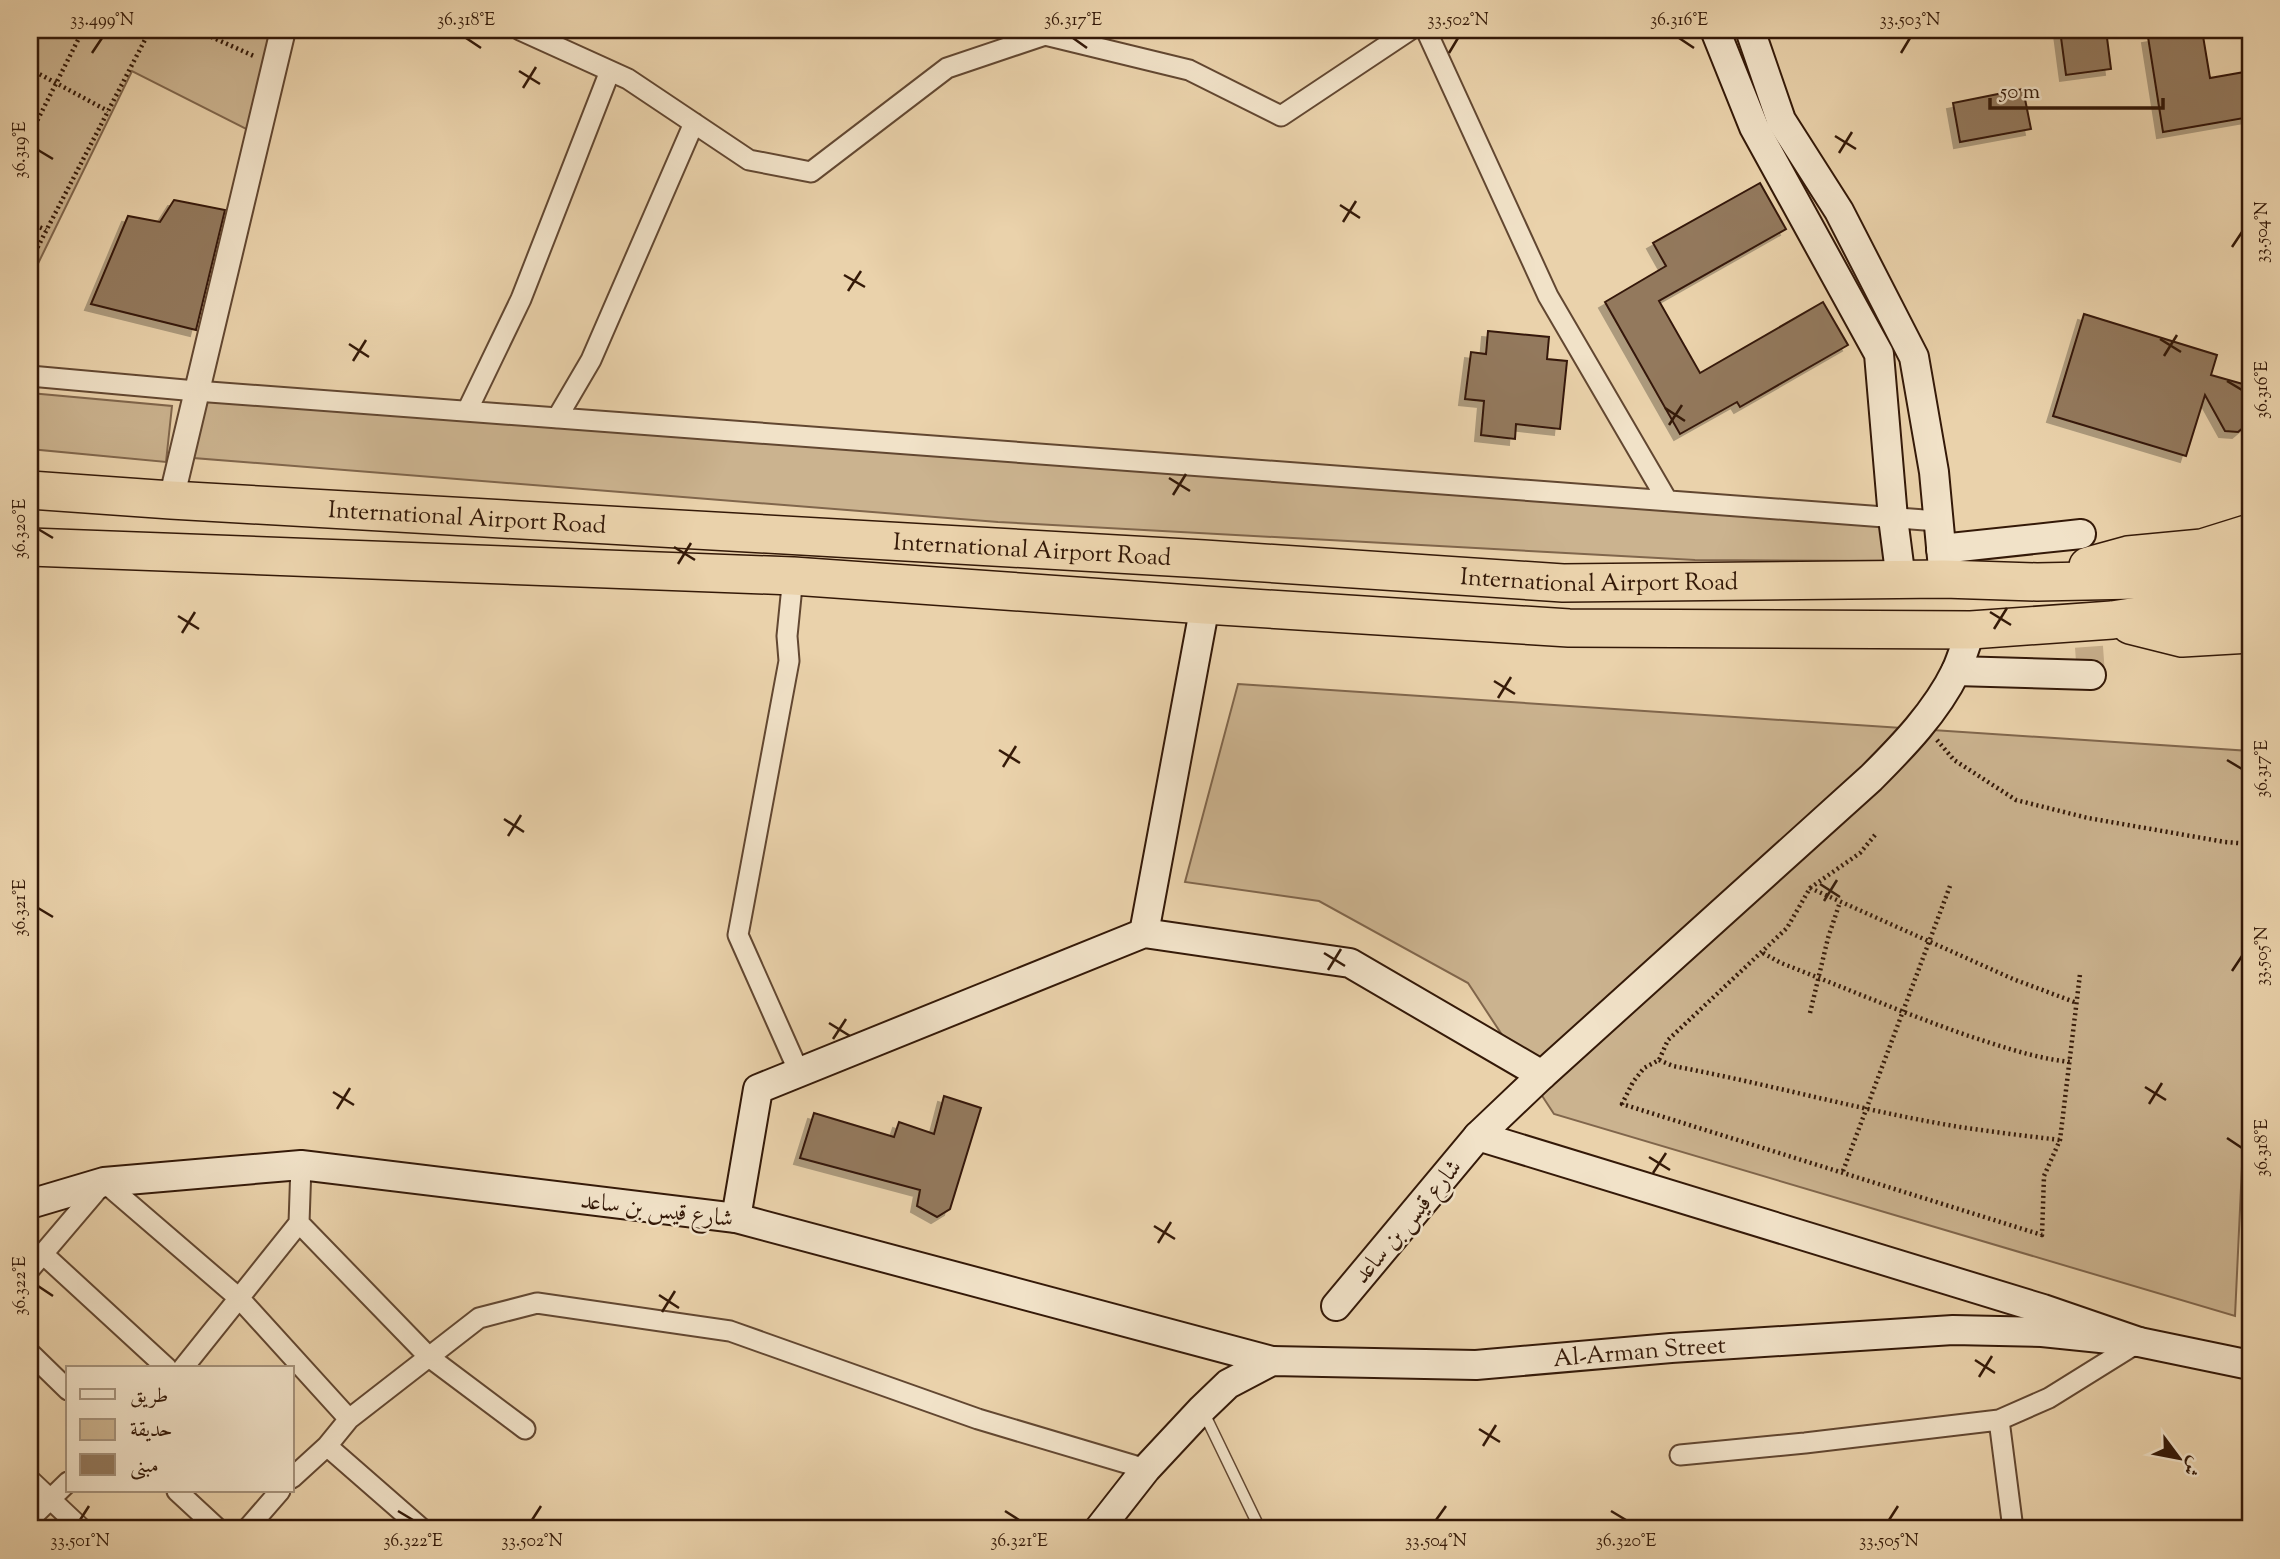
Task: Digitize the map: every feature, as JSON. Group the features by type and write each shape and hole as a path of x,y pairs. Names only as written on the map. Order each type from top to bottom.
{"highway":[{"name":"International Airport Road","path":"30,489 171,500 1204,559 1563,583 1901,580 1943,564 2037,582 2187,579 2250,566"},
{"path":"2037,582 2128,555 2202,548 2250,533"},
{"name":"International Airport Road","path":"30,547 793,576 1569,628 1971,629 2112,620"},
{"path":"2112,620 2250,598"},
{"path":"2112,620 2182,638 2250,634"}],"main road":[{"path":"1715,30 1754,127 1879,354 1901,580"},
{"path":"1750,30 1781,120 1839,211 1914,357 1934,472 1943,564 2081,534"},
{"path":"1144,933 1205,605"},
{"path":"736,1218 758,1089 1144,933 1350,964 1542,1074 1871,778 1922,723 1956,671 1971,629"},
{"path":"1956,671 2091,675"},
{"name":"شارع قيس بن ساعد","path":"1336,1306 1478,1136 1542,1074"},
{"path":"1478,1136 2043,1309 2139,1342"},
{"name":"شارع قيس بن ساعد","path":"30,1204 104,1182 301,1165 736,1218 1272,1362"},
{"path":"1953,1330 1961,1321 1965,1309 1965,1297 1959,1285"},
{"name":"Al-Arman Street","path":"1099,1529 1146,1469 1202,1409 1228,1384 1272,1362 1476,1365 1671,1348 1953,1330 2042,1332 2139,1342 2250,1365"}],"street":[{"path":"171,500 283,30"},
{"path":"520,30 628,79 749,160 811,172 947,68 1045,35 1189,70 1281,116 1410,30"},
{"path":"1426,30 1548,296 1667,500"},
{"path":"467,411 521,299 610,71"},
{"path":"557,418 591,360 694,123"},
{"path":"30,376 196,391 1938,521"},
{"path":"793,576 787,636 789,662 738,935 799,1072"},
{"path":"185,1366 299,1223 301,1165"},
{"path":"165,1366 36,1262 104,1182 240,1299 349,1419"},
{"path":"299,1223 429,1357 525,1429"},
{"path":"294,1476 327,1446 349,1419 480,1318 537,1303 730,1331 978,1419 1146,1469"},
{"path":"1680,1455 1999,1420 2049,1398 2139,1342"},
{"path":"30,1353 66,1388"},
{"path":"1999,1420 2013,1529"},
{"path":"327,1446 422,1529"},
{"path":"30,1480 82,1529"},
{"path":"30,1519 66,1484"},
{"path":"178,1492 218,1529"},
{"path":"247,1529 279,1492"}],"lane":[{"path":"1202,1409 1260,1529"}],"path":[{"path":"30,135 83,30"},
{"path":"30,262 150,30"},
{"path":"196,30 275,66"},
{"path":"30,69 108,111"},
{"path":"30,223 46,230"},
{"path":"1922,723 1954,760 2016,800 2088,818 2250,844"},
{"path":"1875,835 1860,853 1810,888 1787,928 1668,1040 1659,1060 1644,1068 1622,1104 2042,1235 2044,1176 2060,1140 2080,974"},
{"path":"1843,1171 1950,886"},
{"path":"1810,888 2013,979 2077,1003"},
{"path":"1810,1013 1840,902"},
{"path":"1763,953 1781,963 1903,1013 2003,1047 2070,1062"},
{"path":"1659,1060 1672,1066 1960,1127 2060,1140"}],"green space":[{"path":"30,30 283,30 258,135 132,71 30,280"},
{"path":"196,391 1893,518 1897,561 1695,560 998,522 181,457"},
{"path":"30,393 172,406 166,462 30,449"},
{"path":"1238,684 2250,751 2250,996 2235,1316 1554,1114 1468,983 1319,901 1185,882"}],"building":[{"path":"2060,30 2106,30 2111,69 2066,75"},
{"path":"2202,30 2210,78 2250,71 2250,117 2163,132 2148,37"},
{"path":"2023,89 2031,129 1960,142 1953,103"},
{"path":"1760,183 1786,229 1659,301 1700,373 1823,302 1848,345 1740,407 1737,402 1680,434 1605,302 1666,266 1653,243"},
{"path":"174,200 225,210 196,330 91,304 128,216 160,222"},
{"path":"2084,314 2217,355 2211,375 2250,386 2250,422 2238,432 2225,431 2205,395 2186,456 2053,416"},
{"path":"1488,331 1549,337 1547,359 1567,361 1560,429 1516,424 1515,439 1481,435 1484,401 1465,399 1471,352 1486,354"},
{"path":"944,1096 981,1108 950,1209 937,1217 917,1206 920,1190 800,1158 814,1113 894,1137 899,1122 934,1134"}],"tunnel":[{"path":"2083,563 2091,675"}]}
